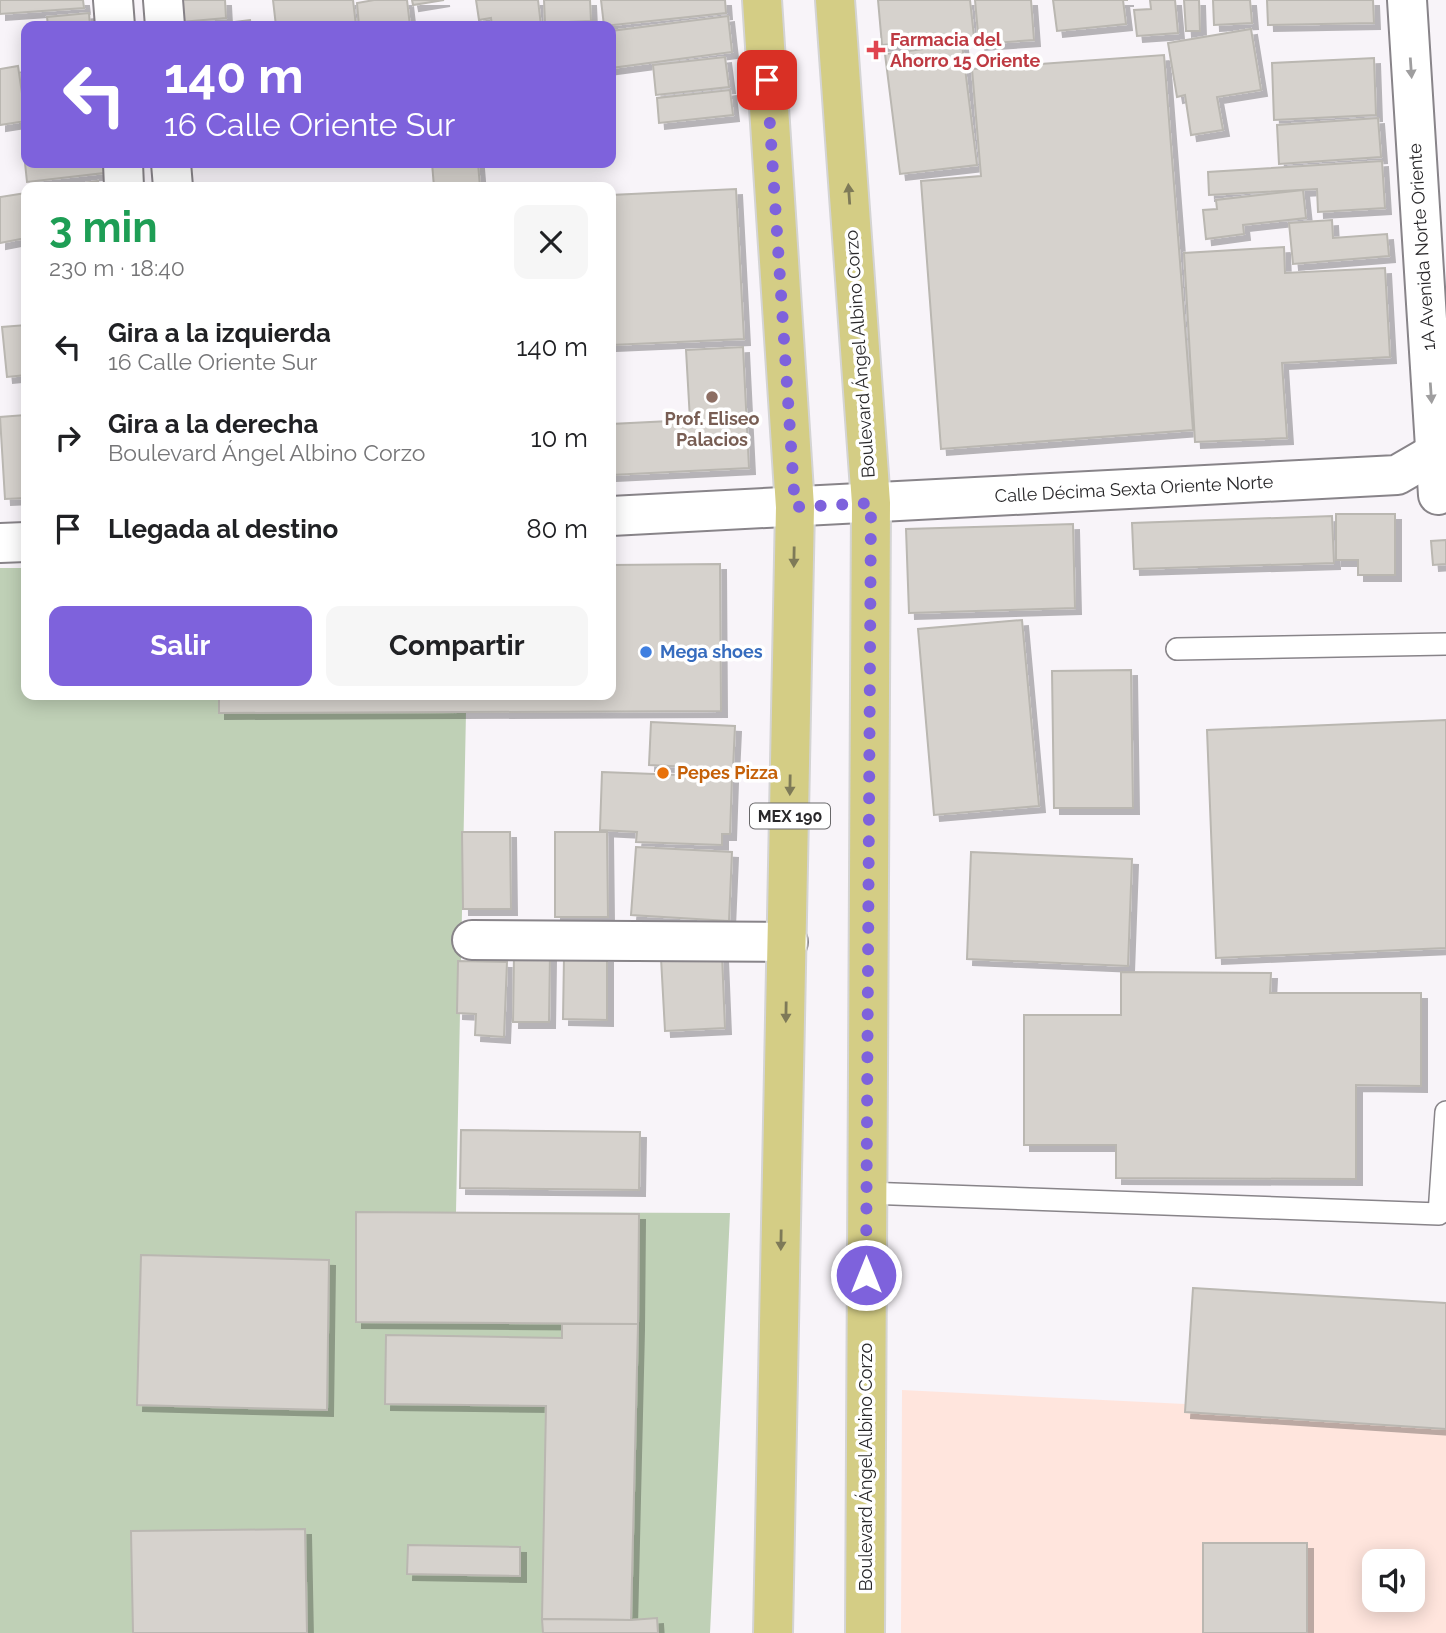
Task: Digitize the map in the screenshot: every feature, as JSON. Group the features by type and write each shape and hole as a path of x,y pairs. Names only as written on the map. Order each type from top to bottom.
{"main road":[{"name":"MEX 190","path":"762,0 795,507 773,1633"},
{"name":"Boulevard Ángel Albino Corzo","path":"835,0 871,503 865,1633"}],"street":[{"path":"113,0 114,21"},
{"path":"163,0 165,21"},
{"name":"1A Avenida Norte Oriente","path":"1407,0 1443,499"},
{"name":"Calle Décima Sexta Oriente Norte","path":"616,516 1397,475 1441,453"},
{"name":"Calle Décima Sexta Oriente Norte","path":"1397,475 1443,499"},
{"path":"0,543 21,542"},
{"path":"472,940 788,942"}],"lane":[{"path":"1177,649 1446,644"},
{"path":"866,1193 1439,1214 1446,1112"}],"shaded area":[{"path":"902,1390 1446,1417 1446,1633 901,1633"}],"green space":[{"path":"0,568 21,568 21,700 219,700 220,713 466,712 456,1212 730,1213 710,1633 0,1633"}],"building":[{"path":"0,0 83,0 84,8 0,14"},
{"path":"178,0 225,0 226,18 181,21"},
{"path":"273,0 353,0 355,21 275,21"},
{"path":"407,0 409,21 359,21 357,3"},
{"path":"412,0 444,0 413,5"},
{"path":"476,0 538,0 540,21 491,21 491,18 479,20"},
{"path":"544,0 590,0 591,21 545,21"},
{"path":"601,0 725,0 726,13 616,25 616,21 603,21"},
{"path":"878,0 970,0 974,37 882,45"},
{"path":"975,0 1031,0 1034,40 979,44"},
{"path":"1053,0 1123,0 1126,24 1057,31"},
{"path":"1150,0 1175,0 1178,33 1137,36 1134,10 1151,9"},
{"path":"1184,0 1199,0 1200,31 1186,31"},
{"path":"1213,0 1250,0 1252,23 1214,25"},
{"path":"1267,0 1373,0 1374,23 1268,25"},
{"path":"89,13 90,21 47,21 47,17"},
{"path":"728,16 732,52 616,67 616,30"},
{"path":"1251,29 1261,90 1217,97 1223,130 1191,135 1185,95 1177,97 1168,43"},
{"path":"962,44 977,165 900,174 885,54"},
{"path":"1164,55 1193,430 941,449 921,181 981,176 972,69"},
{"path":"725,57 729,87 656,95 653,65"},
{"path":"1374,58 1376,115 1274,120 1272,63"},
{"path":"18,66 21,122 0,125 0,69"},
{"path":"730,90 733,115 659,123 657,98"},
{"path":"1378,118 1381,157 1279,164 1277,125"},
{"path":"1382,161 1385,208 1318,212 1317,189 1209,195 1208,172"},
{"path":"26,168 104,168 104,173 27,182"},
{"path":"432,168 478,168 480,182 434,182"},
{"path":"736,189 744,339 616,345 616,195"},
{"path":"1303,190 1306,218 1243,225 1244,234 1206,239 1203,210 1217,209 1216,200"},
{"path":"21,194 21,239 0,243 0,197"},
{"path":"1332,220 1333,238 1387,234 1389,256 1293,264 1289,223"},
{"path":"1284,247 1285,273 1385,268 1390,357 1282,363 1287,438 1195,442 1184,253"},
{"path":"21,325 21,376 7,377 2,327"},
{"path":"743,347 749,468 616,475 616,424 690,420 686,350"},
{"path":"21,415 21,498 5,499 0,417"},
{"path":"1336,514 1395,514 1395,575 1358,575 1358,560 1336,560"},
{"path":"1332,516 1334,563 1134,569 1132,523"},
{"path":"1073,524 1075,608 909,613 906,529"},
{"path":"1446,540 1446,564 1433,565 1431,541"},
{"path":"720,564 721,711 219,713 219,700 616,700 616,565"},
{"path":"1022,620 1039,806 934,815 918,629"},
{"path":"1131,670 1133,808 1054,808 1052,671"},
{"path":"1446,720 1446,948 1216,958 1207,730"},
{"path":"651,722 735,726 733,769 649,765"},
{"path":"602,772 732,777 730,834 722,834 722,845 636,842 637,832 600,830"},
{"path":"462,832 510,832 511,909 463,909"},
{"path":"555,832 607,832 608,917 555,917"},
{"path":"636,847 732,852 729,921 631,915"},
{"path":"971,852 1132,859 1128,966 967,959"},
{"path":"514,955 550,955 549,1022 513,1022"},
{"path":"722,955 725,1028 665,1031 661,958"},
{"path":"564,957 607,957 607,1020 563,1019"},
{"path":"458,961 507,962 504,1037 475,1035 476,1014 457,1013"},
{"path":"1121,972 1271,973 1270,993 1421,993 1421,1086 1356,1085 1356,1179 1116,1178 1116,1145 1024,1145 1024,1015 1121,1015"},
{"path":"461,1130 640,1132 639,1190 460,1188"},
{"path":"356,1212 639,1214 638,1324 356,1322"},
{"path":"141,1255 329,1260 327,1410 137,1405"},
{"path":"1193,1288 1446,1303 1446,1429 1185,1412"},
{"path":"562,1324 638,1324 631,1620 542,1619 546,1406 385,1404 386,1335 562,1338"},
{"path":"305,1529 307,1633 133,1633 131,1531"},
{"path":"1203,1543 1307,1543 1307,1633 1203,1633"},
{"path":"408,1545 520,1547 520,1576 407,1574"},
{"path":"657,1618 658,1633 543,1633 542,1619 631,1620"}],"place":[{"name":"Farmacia del Ahorro 15 Oriente","path":"876,50"},
{"name":"Prof. Eliseo Palacios","path":"712,397"},
{"name":"Mega shoes","path":"646,652"},
{"name":"Pepes Pizza","path":"663,773"}],"route":[{"path":"767,80 795,507 871,503 866,1275"}]}
